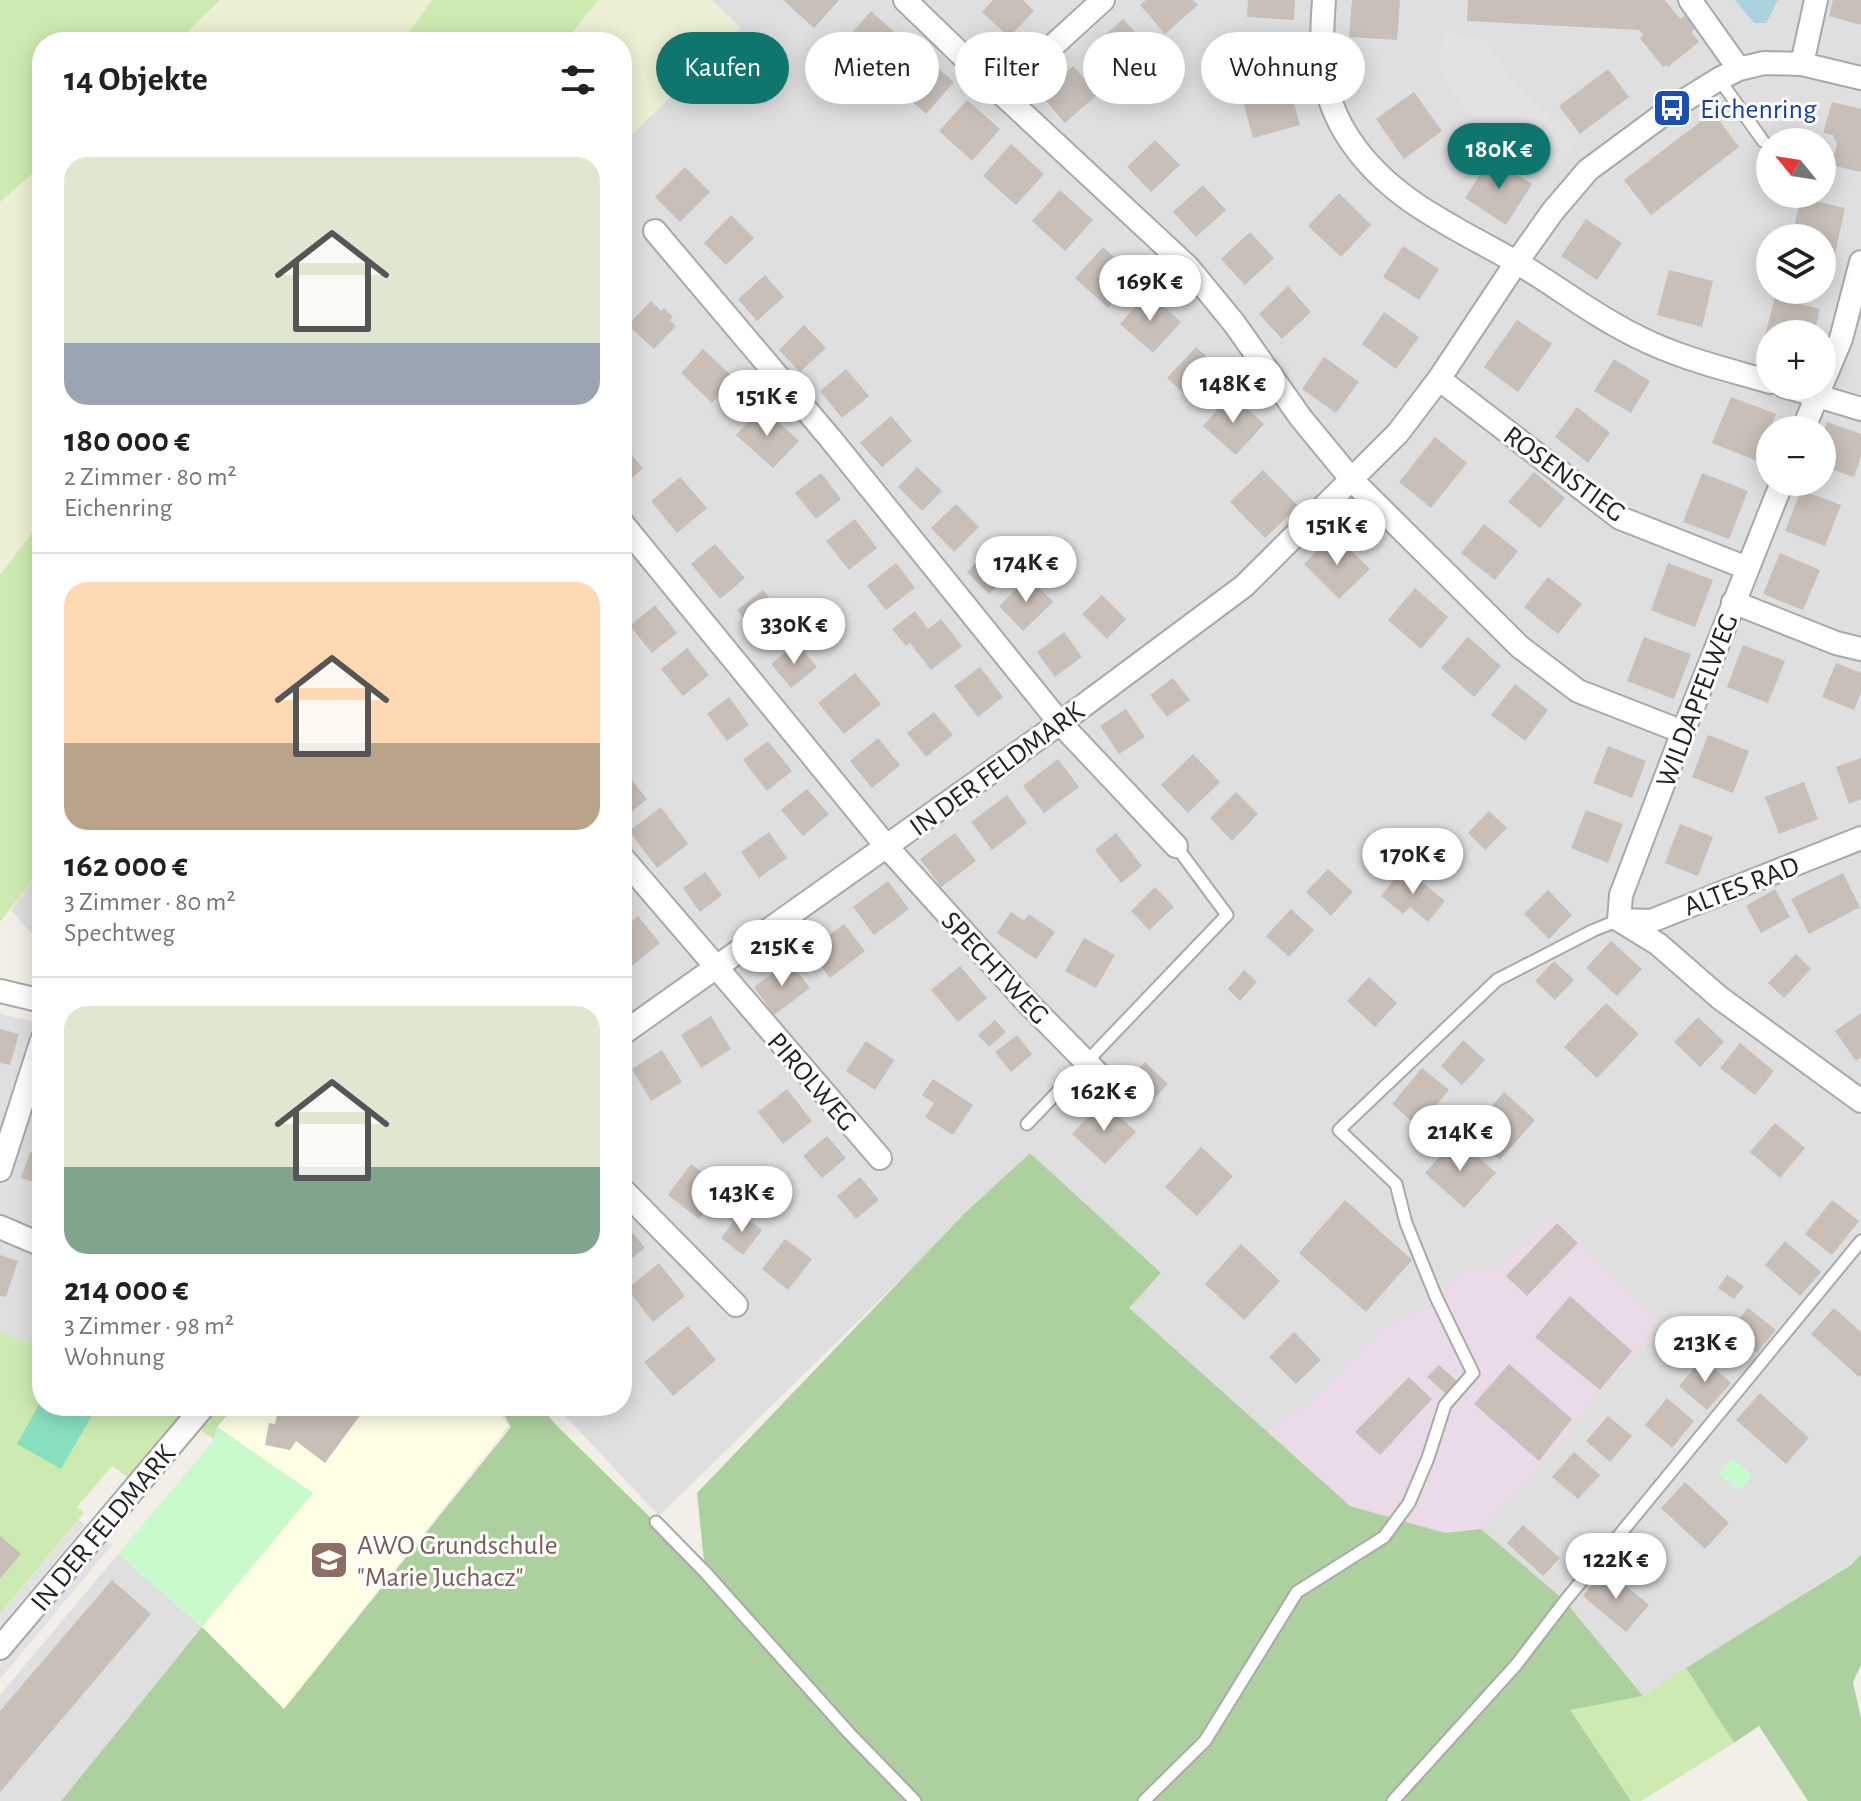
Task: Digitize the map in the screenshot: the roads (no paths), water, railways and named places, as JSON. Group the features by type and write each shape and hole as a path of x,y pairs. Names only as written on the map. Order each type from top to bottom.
{"street":[{"path":"905,0 955,48"},
{"path":"1067,33 1103,0"},
{"path":"1324,0 1321,45 1325,85 1334,111 1349,138 1373,171 1425,212 1640,339 1686,357 1756,378"},
{"path":"1690,0 1729,74 1764,63 1802,64 1861,78"},
{"path":"1802,64 1816,0"},
{"name":"IN DER FELDMARK","path":"632,1027 1060,723 1244,586 1398,433 1439,379 1553,211 1588,170 1672,108 1729,74"},
{"path":"1013,104 1188,267 1234,323 1301,418 1352,480 1520,647 1578,691 1683,732"},
{"path":"655,231 830,438 1060,723 1176,846"},
{"path":"1836,351 1861,262"},
{"name":"ROSENSTIEG","path":"1439,379 1620,518 1747,568"},
{"path":"1836,397 1861,409"},
{"name":"WILDAPFELWEG","path":"1619,920 1621,895 1776,496"},
{"name":"SPECHTWEG","path":"632,535 887,847 1025,1000 1109,1085"},
{"path":"1733,602 1836,643 1861,649"},
{"name":"ALTES RAD","path":"1619,920 1651,921 1861,838"},
{"name":"PIROLWEG","path":"632,869 880,1158"},
{"path":"1619,920 1658,944 1720,998 1861,1101"},
{"path":"0,991 32,999"},
{"path":"0,1170 32,1071"},
{"path":"632,1199 736,1305"},
{"path":"0,1227 32,1241"},
{"name":"IN DER FELDMARK","path":"0,1648 196,1416"}],"lane":[{"path":"1729,74 1756,128"},
{"path":"1027,1124 1227,915 1176,846"},
{"path":"1144,1801 1205,1741 1297,1592 1384,1537 1409,1503 1445,1405 1473,1373 1436,1297 1406,1223 1396,1184 1339,1130 1497,980 1619,920"},
{"path":"1393,1801 1516,1665 1861,1241"},
{"path":"656,1522 915,1801"}],"water":[{"path":"1735,0 1778,0 1766,23 1754,23"}],"place":[{"name":"Eichenring","path":"1672,108"},
{"name":"AWO Grundschule \"Marie Juchacz\"","path":"329,1560"}]}
